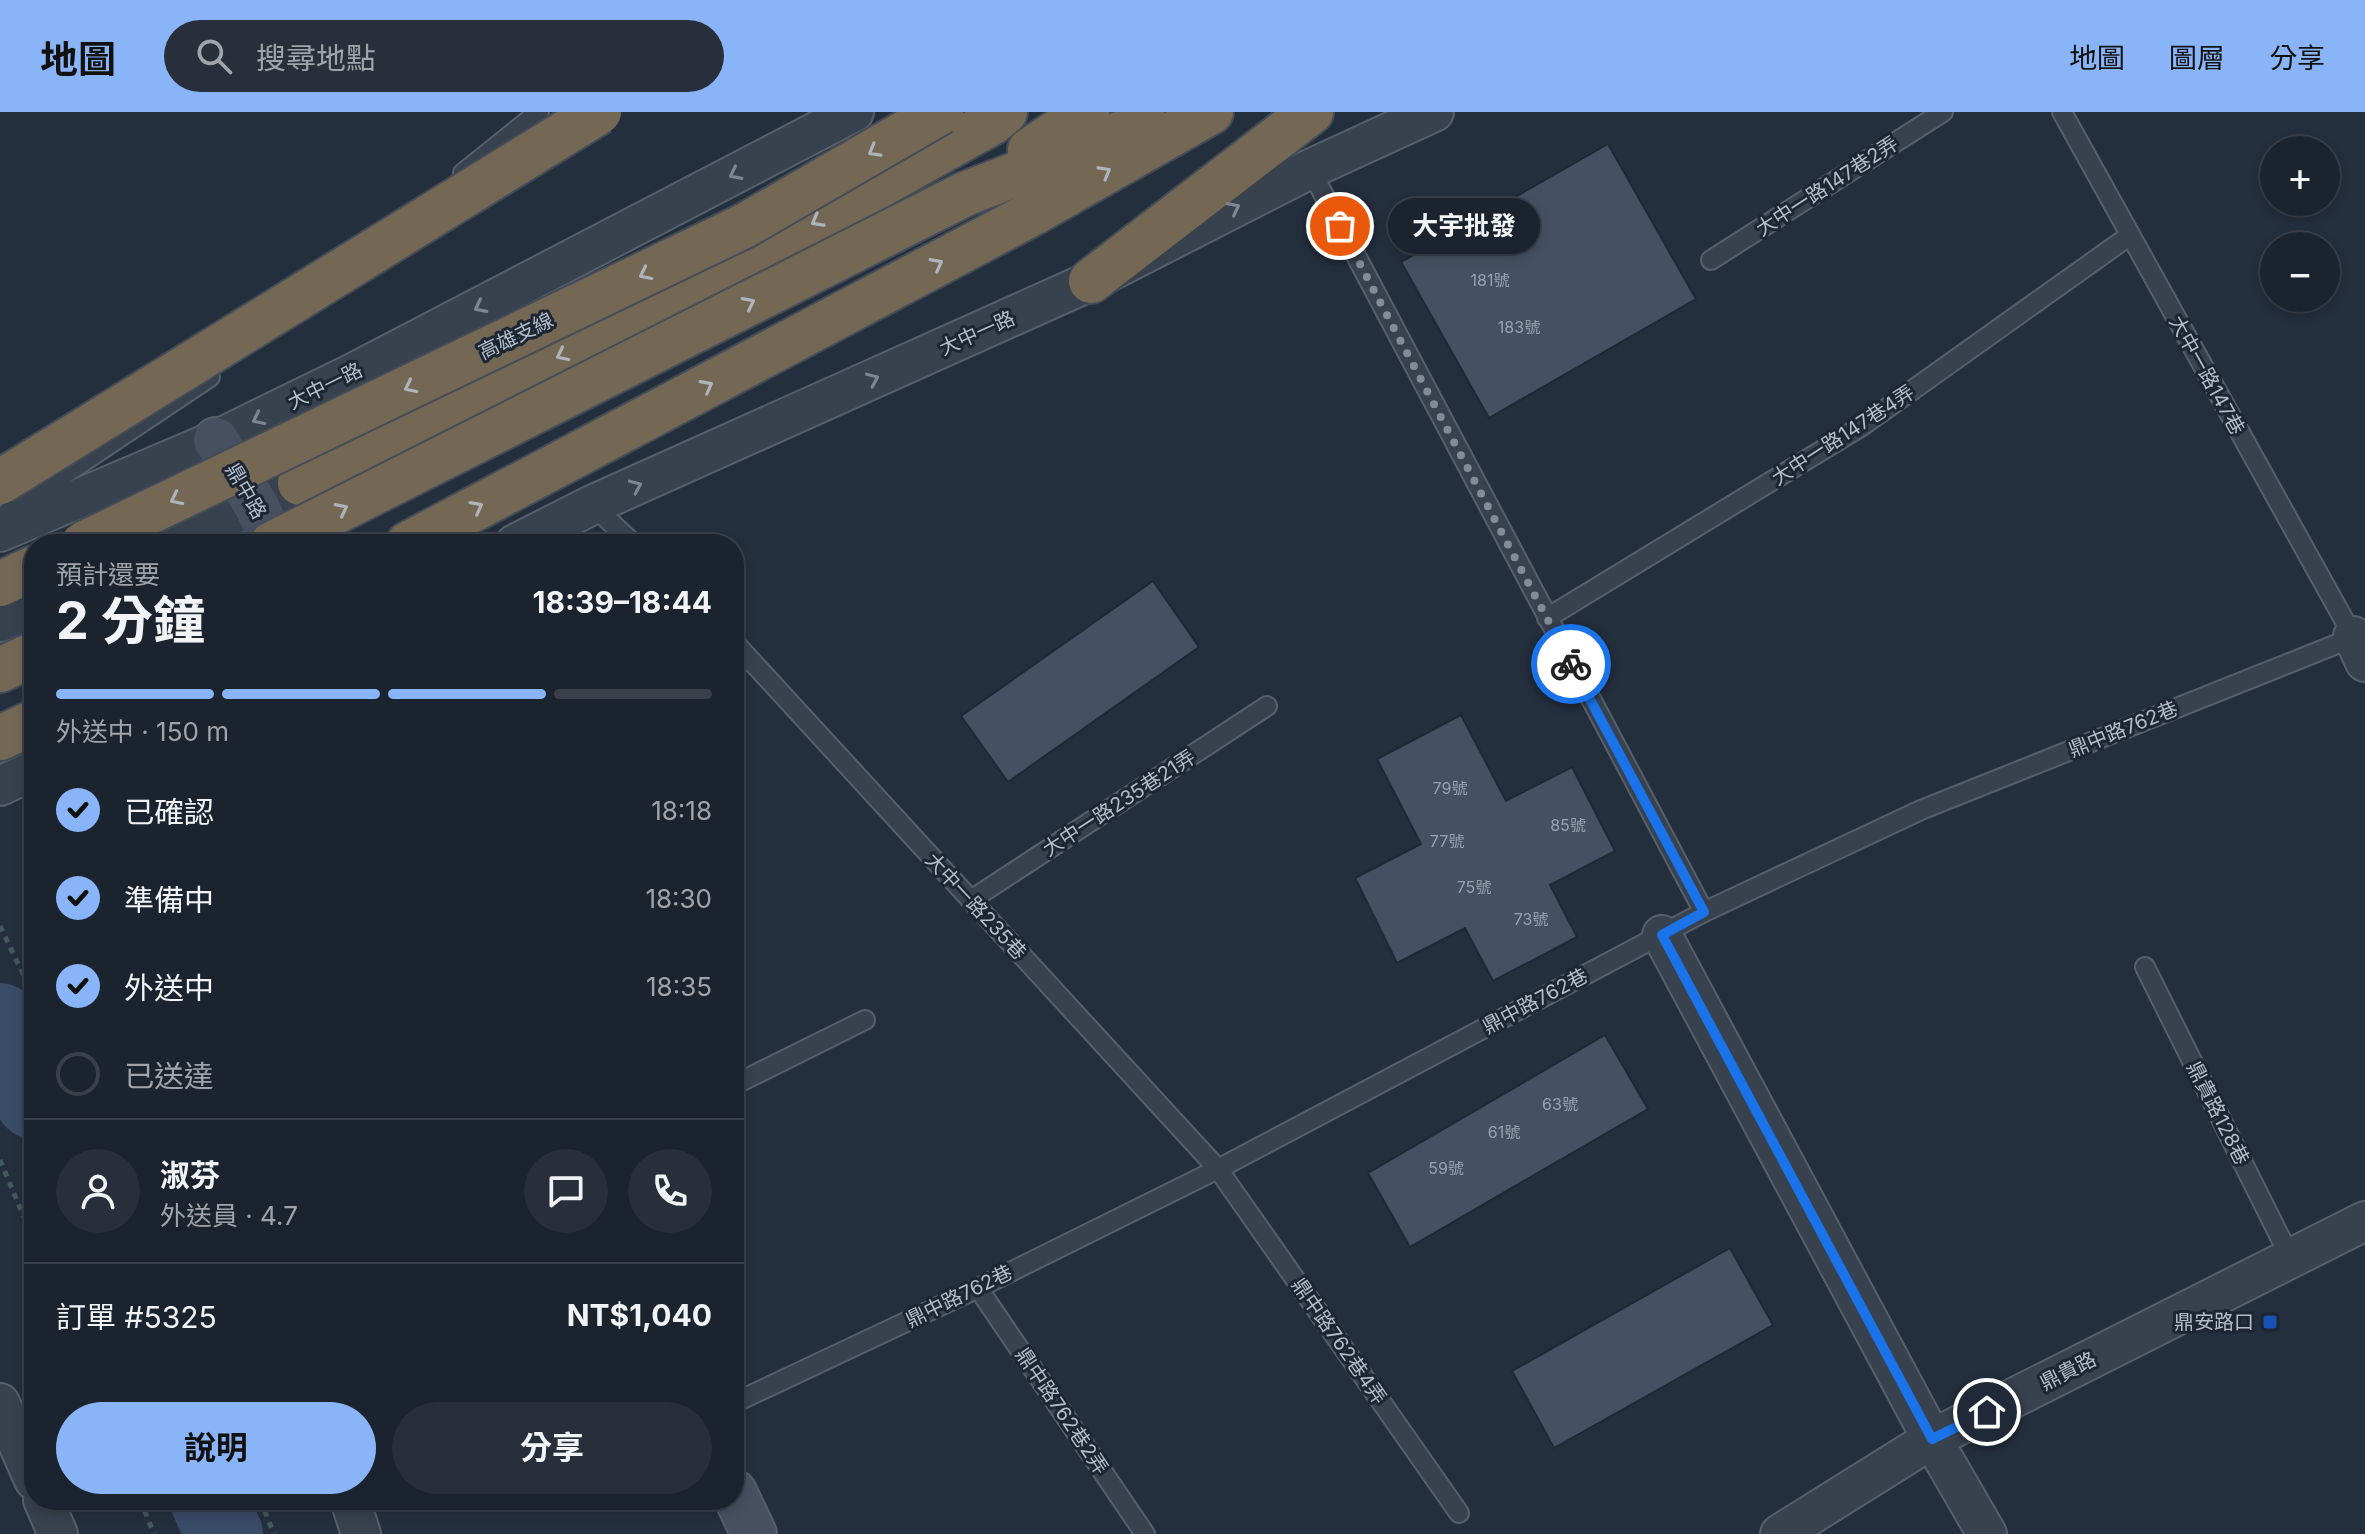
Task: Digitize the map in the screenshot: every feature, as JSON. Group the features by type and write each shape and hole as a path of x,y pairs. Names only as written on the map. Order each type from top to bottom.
{"highway":[{"path":"0,482 599,112"},
{"name":"高雄支線","path":"104,534 744,226 941,112"},
{"path":"300,483 674,301 993,122 1005,112"},
{"path":"965,194 1087,112"},
{"path":"268,531 965,194 1173,112"},
{"path":"427,534 1037,211 1211,112"},
{"path":"1091,281 1311,112"},
{"path":"0,584 24,573"},
{"path":"0,670 24,659"},
{"path":"0,738 24,727"}],"street":[{"name":"大中一路","path":"0,532 216,440 351,374 854,112"},
{"name":"大中一路","path":"535,534 592,505 1091,281 1310,169 1434,112"},
{"name":"鼎中路","path":"216,440 268,531"},
{"path":"246,534 268,531 300,483"},
{"path":"0,622 24,611"},
{"path":"1662,935 1932,1439 1987,1534"},
{"name":"鼎貴路","path":"1780,1534 1932,1439 2365,1221"},
{"path":"0,1403 24,1457"},
{"path":"47,1510 58,1534"},
{"path":"353,1510 361,1534"},
{"path":"743,1510 754,1534"}],"lane":[{"path":"0,518 231,362 539,112"},
{"name":"大中一路147巷2弄","path":"1711,260 1943,112"},
{"name":"大中一路147巷","path":"2062,112 2361,644"},
{"path":"1310,169 1704,912"},
{"name":"大中一路147巷4弄","path":"1547,618 1862,426 2129,236"},
{"path":"592,505 623,534"},
{"name":"鼎中路762巷","path":"744,1398 978,1288 1218,1169 1704,912 1921,810 2361,644"},
{"name":"大中一路235巷","path":"744,653 1218,1169"},
{"name":"大中一路235巷21弄","path":"971,900 1267,706"},
{"name":"鼎貴路128巷","path":"2145,967 2291,1259"},
{"path":"744,1080 865,1020"},
{"name":"鼎中路762巷4弄","path":"1218,1169 1459,1513"},
{"name":"鼎中路762巷2弄","path":"978,1288 1145,1534"}],"path":[{"path":"0,926 24,976"},
{"path":"0,1160 24,1217"},
{"path":"144,1510 154,1534"},
{"path":"264,1510 274,1534"}],"building":[{"path":"1608,144 1696,299 1489,418 1401,262"},
{"path":"1153,581 1199,647 1008,782 961,716"},
{"path":"1461,715 1506,801 1572,767 1615,851 1550,885 1577,937 1493,981 1465,928 1397,963 1355,878 1421,844 1377,759"},
{"path":"1605,1035 1648,1109 1410,1247 1368,1173"},
{"path":"1730,1248 1773,1325 1554,1448 1512,1371"}],"waterway":[{"path":"0,1022 24,1077"},
{"path":"213,1510 224,1534"}],"way so far":[{"path":"1340,226 1571,664"}],"place":[{"name":"大宇批發","path":"1340,226"},
{"name":"鼎安路口","path":"2270,1322"}],"route":[{"path":"1571,664 1704,912 1662,935 1932,1439 1987,1412"}]}
